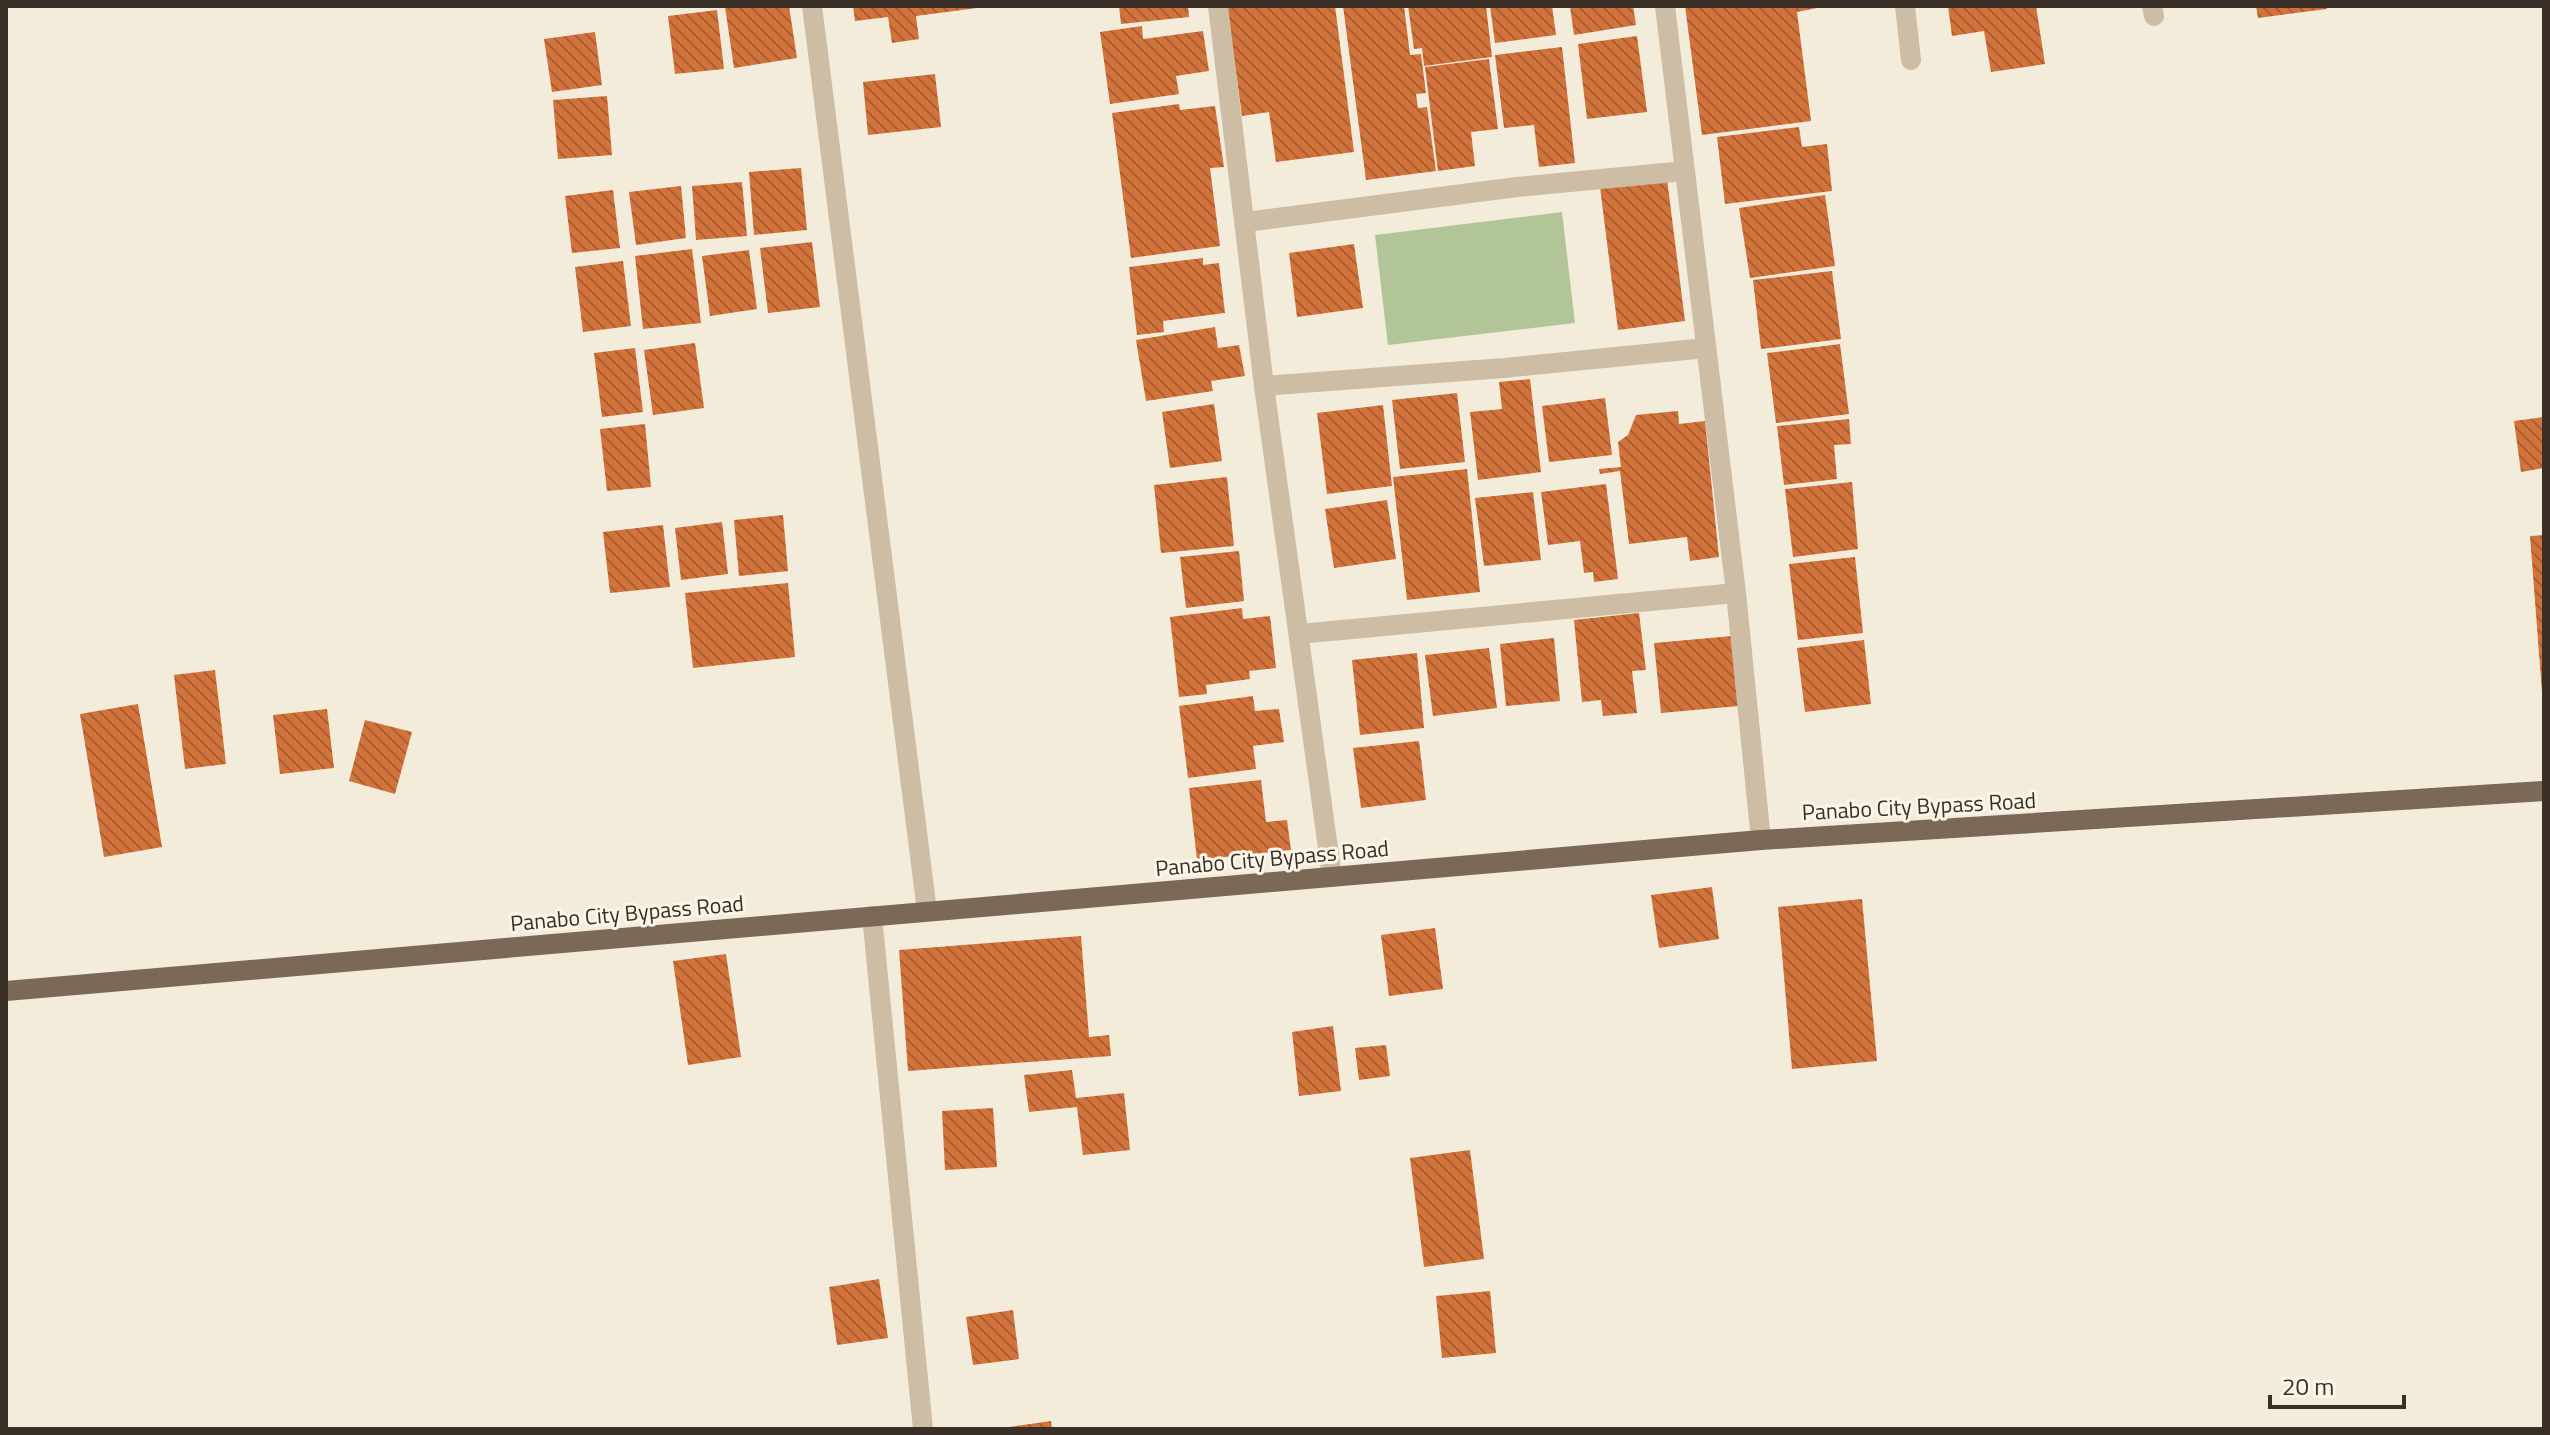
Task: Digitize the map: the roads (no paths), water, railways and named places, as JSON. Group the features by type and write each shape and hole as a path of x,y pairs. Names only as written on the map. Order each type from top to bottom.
{"main road":[{"name":"Panabo City Bypass Road","path":"6,991 1761,840 2544,791"}],"street":[{"path":"812,6 927,911"},
{"path":"1218,6 1264,386 1332,877"},
{"path":"1665,6 1736,593 1761,840"},
{"path":"1905,6 1911,60"},
{"path":"1246,222 1517,187 1685,171"},
{"path":"1264,386 1504,368 1706,348"},
{"path":"1299,634 1736,593"},
{"path":"872,916 923,1429"}]}
